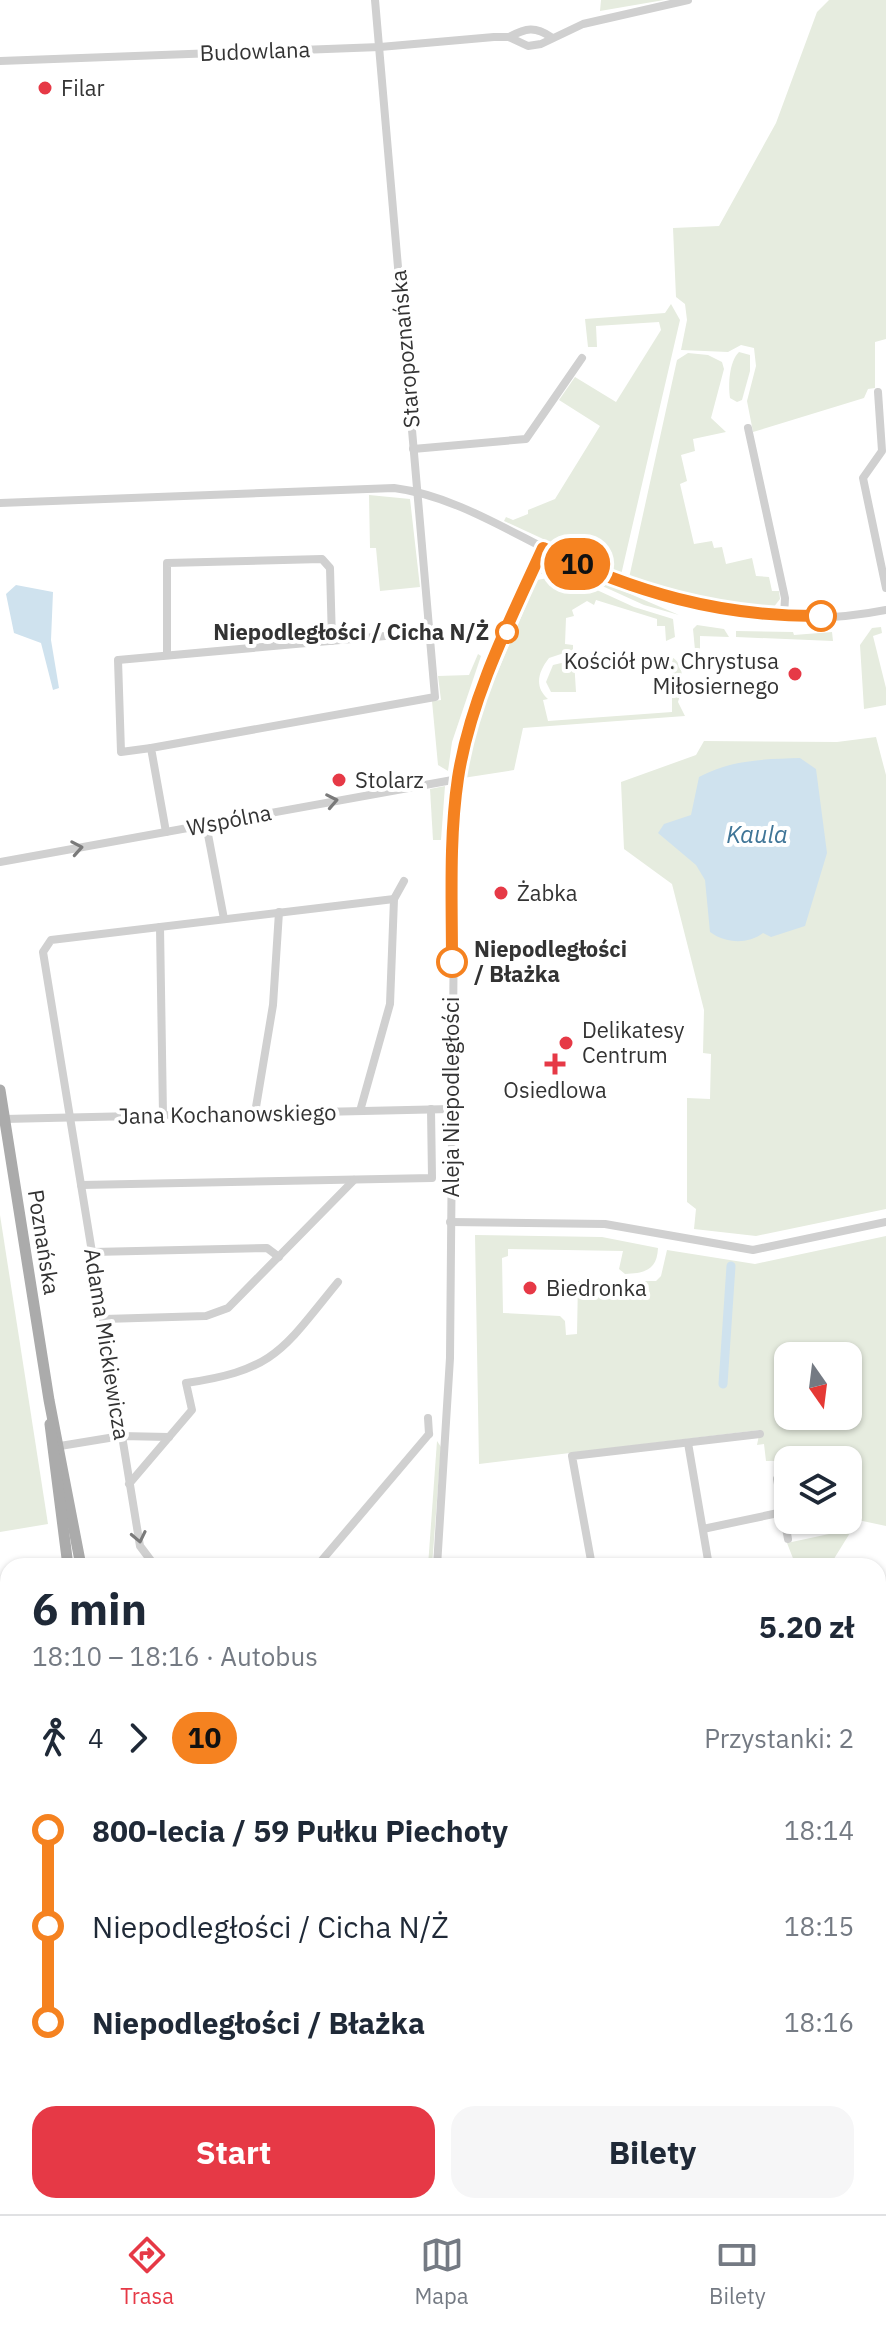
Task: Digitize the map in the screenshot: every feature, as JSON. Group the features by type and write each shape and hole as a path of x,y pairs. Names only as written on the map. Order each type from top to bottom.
{"main road":[{"name":"Poznańska","path":"0,1090 56,1446 67,1558"},
{"name":"Poznańska","path":"56,1446 79,1558"}],"street":[{"name":"Staropoznańska","path":"151,748 435,697 375,0"},
{"name":"Budowlana","path":"509,37 528,46 541,44 583,24 688,0"},
{"name":"Budowlana","path":"0,61 380,47 509,37 525,29 538,28 551,37"},
{"path":"413,449 526,439 582,358"},
{"path":"878,392 882,451 863,478 881,544 886,588"},
{"path":"748,428 785,598 784,616"},
{"path":"0,503 374,487 418,491 605,577 712,610 784,616 886,610"},
{"name":"Aleja Niepodległości","path":"438,1558 446,1436 453,839 458,779 478,702 543,548"},
{"path":"167,655 167,563 322,559 330,568 332,641"},
{"path":"166,832 151,748 121,752 118,660 430,632"},
{"name":"Wspólna","path":"0,862 458,779"},
{"path":"206,824 224,919"},
{"path":"360,1111 390,1004 394,899 404,881"},
{"path":"163,1115 160,927 394,899"},
{"path":"255,1113 273,1005 279,912"},
{"name":"Adama Mickiewicza","path":"149,1558 140,1546 129,1484 43,952 51,940 160,927"},
{"path":"81,1185 432,1178 431,1109"},
{"name":"Jana Kochanowskiego","path":"4,1119 451,1109"},
{"path":"104,1319 206,1316 220,1312 236,1302 354,1180"},
{"path":"450,1222 605,1224 753,1250 886,1222"},
{"path":"93,1252 267,1248 279,1257"},
{"path":"129,1484 192,1410 186,1383 230,1376 265,1363 338,1282"},
{"path":"324,1558 429,1434 428,1418"},
{"path":"429,1434 446,1436"},
{"path":"591,1558 572,1456 760,1434"},
{"path":"56,1446 121,1436 169,1437"},
{"path":"688,1443 708,1558"},
{"path":"703,1529 774,1514"},
{"path":"787,1534 788,1539"}],"shaded area":[{"path":"601,0 664,0 600,11"},
{"path":"829,0 886,0 886,339 875,342 875,388 868,389 864,398 753,432 747,401 756,366 754,348 741,345 728,352 681,350 687,320 685,304 676,297 673,228 719,226 776,123 817,12"},
{"path":"671,304 680,320 621,575 504,521 506,517 513,520 528,514 528,510 555,499 600,426 559,400 575,377 616,402 661,330 659,322 596,326 597,347 588,347 585,319 665,313"},
{"path":"739,352 750,355 750,371 742,400 737,402 730,398 729,380"},
{"path":"688,353 708,355 722,362 724,369 711,418 726,432 693,439 695,451 681,455 687,481 680,484 694,544 712,541 714,548 722,547 726,564 752,558 756,576 769,577 772,591 779,591 780,599 773,608 709,601 629,578 677,360"},
{"path":"369,495 410,499 420,587 380,591 376,548 370,548"},
{"path":"551,565 563,565 679,615 644,605 565,569 540,574"},
{"path":"564,575 634,607 673,619 675,637 666,641 665,626 657,626 657,619 596,600 594,605 587,601 572,610 574,616 566,618 565,644 573,645 573,650 549,658 540,674 539,684 548,699 543,700 548,721 672,712 672,657 680,666 682,684 678,702 685,716 523,728 514,770 463,778 471,734 537,580"},
{"path":"697,625 724,629 729,637 700,636 700,672 697,671 693,629"},
{"path":"881,627 882,633 873,636 886,688 886,705 864,709 860,645 872,628"},
{"path":"736,631 793,632 794,635 832,632 833,641 736,637"},
{"path":"478,654 481,656 452,742 448,771 438,765 432,701 441,700 438,676 469,675"},
{"path":"574,660 576,692 551,692 546,682 553,665"},
{"path":"876,737 886,775 886,1209 756,1236 694,1229 696,1209 687,1202 687,1098 710,1099 711,1054 703,1053 704,1010 672,884 624,849 621,782 696,755 704,741 837,742"},
{"path":"445,786 441,840 433,840 430,789"},
{"path":"0,1215 48,1524 0,1532"},
{"path":"475,1235 602,1237 658,1248 652,1266 638,1273 625,1274 619,1269 623,1251 508,1249 508,1256 502,1258 503,1313 560,1316 565,1321 566,1335 577,1334 578,1281 656,1281 661,1276 667,1250 755,1264 886,1236 886,1526 862,1521 862,1446 774,1446 774,1461 766,1461 764,1444 757,1445 760,1430 479,1464"},
{"path":"437,1441 441,1447 433,1558 429,1558"},
{"path":"829,1534 849,1534 834,1558 793,1558 787,1543"}],"water":[{"path":"16,585 53,592 51,640 59,688 53,690 41,643 14,633 6,594"},
{"name":"Kaula","path":"800,758 816,769 827,853 805,926 771,937 763,933 743,941 716,936 710,932 705,880 696,865 658,833 664,824 691,815 699,777 735,764"}],"waterway":[{"path":"723,1384 731,1266"}],"bus line":[{"name":"10","path":"452,962 453,839 458,779 469,727 543,548 640,591 712,610 821,616"}],"place":[{"name":"Filar","path":"45,88"},
{"name":"Niepodległości / Cicha N/Ż","path":"507,632"},
{"name":"Kościół pw. Chrystusa Miłosiernego","path":"795,674"},
{"name":"Stolarz","path":"339,780"},
{"name":"Żabka","path":"501,893"},
{"name":"Niepodległości / Błażka","path":"452,962"},
{"name":"Delikatesy Centrum","path":"566,1043"},
{"name":"Osiedlowa","path":"555,1064"},
{"name":"Biedronka","path":"530,1288"}]}
